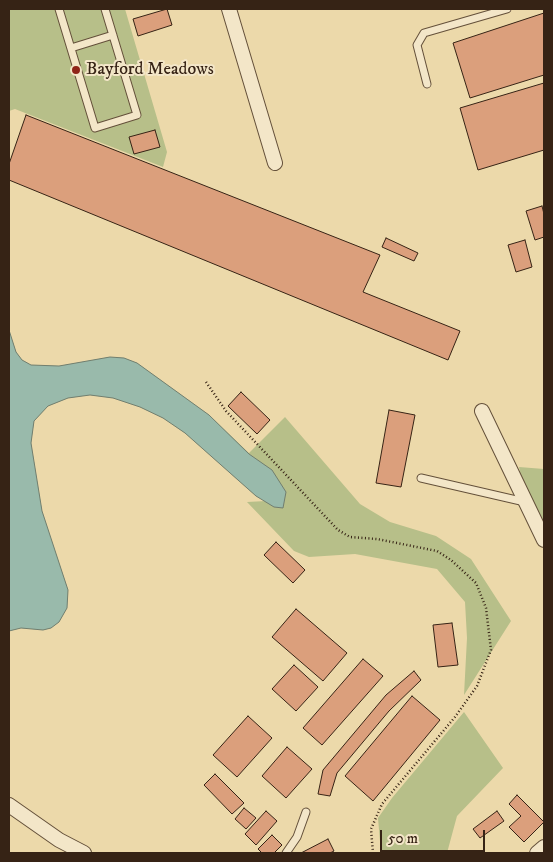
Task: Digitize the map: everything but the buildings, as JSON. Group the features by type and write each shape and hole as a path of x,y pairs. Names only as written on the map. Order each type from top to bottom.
{"street":[{"path":"229,9 275,163"},
{"path":"482,411 544,540"},
{"path":"9,805 59,840 84,853"},
{"path":"537,853 544,847"}],"lane":[{"path":"59,9 95,128 137,115 105,9"},
{"path":"427,84 417,45 424,33 507,9"},
{"path":"71,48 112,35"},
{"path":"421,478 525,502"},
{"path":"286,853 297,837 306,812"}],"path":[{"path":"206,382 226,411 338,530 350,537 377,539 437,551 451,560 476,583 486,608 491,650 477,686 455,717 382,804 371,829 373,853"}],"green space":[{"name":"Bayford Meadows","path":"9,9 125,9 167,152 163,167 15,109 9,111"},
{"path":"9,330 16,352 22,360 31,365 59,366 110,357 124,358 137,363 209,415 249,453 285,417 360,504 390,522 436,536 471,559 511,621 464,695 467,638 465,602 437,569 355,554 309,557 294,551 247,502 266,501 256,496 185,433 163,418 140,407 113,398 90,395 68,398 48,406 34,421 31,443 42,511 68,590 67,608 59,622 51,628 43,630 21,628 9,631"},
{"path":"519,467 544,469 544,524 521,478"},
{"path":"464,712 503,768 457,816 447,853 381,853 378,818 392,798"}],"shaded area":[{"path":"9,330 16,352 22,360 31,365 59,366 110,357 124,358 137,363 209,415 249,454 272,470 286,492 283,508 274,507 256,496 185,433 163,418 140,407 113,398 90,395 68,398 48,406 34,421 31,443 42,511 68,590 67,608 59,622 51,628 43,630 21,628 9,631"}],"place":[{"name":"Bayford Meadows","path":"76,70"}]}
